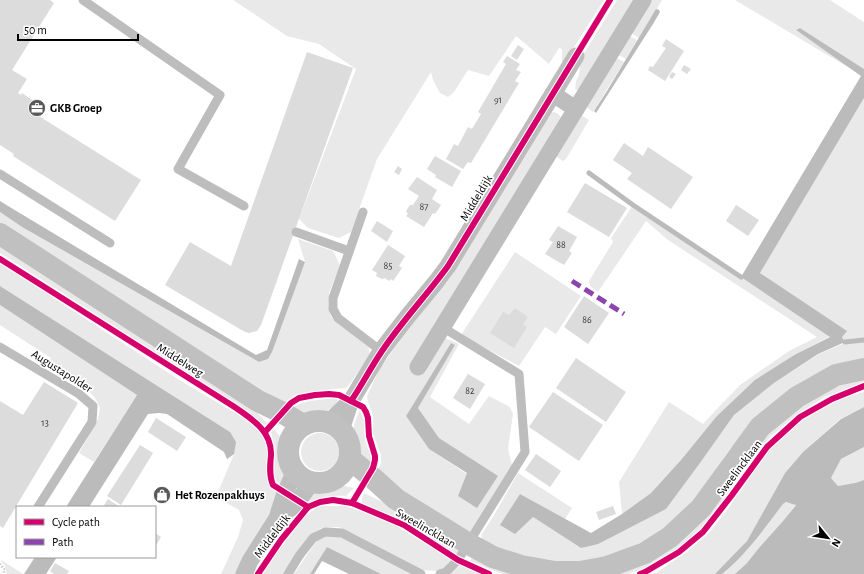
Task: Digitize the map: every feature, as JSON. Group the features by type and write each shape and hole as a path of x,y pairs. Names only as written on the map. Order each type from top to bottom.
{"main road":[{"name":"Middelweg","path":"0,234 258,402 283,413 304,425"},
{"name":"Sweelincklaan","path":"344,468 374,479 396,499 493,557 521,566 555,572 580,572 607,567 646,553 670,537 701,508 760,427 798,397 836,375 864,369"},
{"name":"Middelweg","path":"258,402 290,443"},
{"path":"314,421 322,421 335,426 344,433 349,441 351,450 344,468 335,479 326,482 317,483 303,477 292,467 288,458 290,443 295,433 304,425 314,421"}],"street":[{"path":"418,367 643,0"},
{"name":"Middeldijk","path":"335,426 382,352 408,316 448,266 576,56"},
{"path":"552,94 576,109"},
{"name":"Middeldijk","path":"244,574 250,561 277,518 285,493 303,477"}],"lane":[{"path":"83,0 220,95 178,169 244,206"},
{"path":"0,174 110,243"},
{"path":"363,212 333,298 333,309 338,318 382,352"},
{"path":"296,232 349,251"},
{"path":"440,574 446,572 458,560 525,452 519,374 442,327"},
{"name":"Augustapolder","path":"0,347 79,394 93,406 92,422 39,506"},
{"path":"288,574 299,556 313,538 325,532 342,533 421,574"}],"path":[{"path":"0,564 4,569 4,574"}],"shaded area":[{"path":"233,0 604,0 562,66 562,49 559,48 549,64 516,36 489,76 468,70 454,92 448,97 440,93 433,80 431,72 377,159 351,232 339,238 308,228 299,219 356,69 319,44 287,36"},
{"path":"617,0 639,0 579,91 575,89 576,81 579,75 581,58"},
{"path":"647,0 662,0 639,38 628,31"},
{"path":"735,0 830,0 864,22 864,69 800,28 796,30 861,75"},
{"path":"656,9 660,12 596,113 594,111"},
{"path":"800,28 864,69 864,98 760,273 847,331 842,337 845,342 818,354 774,383 734,415 666,509 598,544 581,548 533,517 515,534 500,525 520,494 591,533 622,514 651,493 681,460 716,417 755,380 796,354 830,337 741,277 861,76 796,30"},
{"path":"626,34 637,40 626,59 615,53"},
{"path":"613,56 624,62 593,112 585,106"},
{"path":"864,98 864,359 755,419 726,454 698,495 675,520 647,540 607,557 575,562 537,561 484,543 481,535 518,473 572,508 565,519 520,494 533,517 581,548 666,509 734,415 774,383 819,354 845,343 842,337 846,331 760,273"},
{"path":"551,113 557,113 561,117 445,338 459,344 430,397 469,424 489,396 510,407 513,414 508,449 513,469 473,532 468,533 376,474 381,464 381,455 373,434 373,416 367,396 380,368 425,307","holes":["451,343 455,345 418,408 439,438 497,476 467,474 429,449 406,416"]},
{"path":"579,114 589,120 566,159 563,161 554,155"},
{"path":"0,201 256,355 267,350 299,259 305,262 272,352 268,359 259,362 22,227 0,212"},
{"path":"633,205 830,336 796,354 716,417 681,460 651,493 622,514 619,482 669,402 703,424 740,385 789,351 817,337 668,240 646,221 598,292 590,286 589,281 613,242 611,238"},
{"path":"0,212 22,227 259,362 268,359 305,262 298,239 333,251 340,265 329,293 328,305 331,317 369,348 370,355 346,388 295,395 282,405 0,224"},
{"path":"0,246 251,406 267,423 263,425 247,411 0,253"},
{"path":"515,252 581,296 556,334 545,327 519,366 461,335"},
{"path":"0,263 181,381 242,417 259,431 266,442 268,456 267,475 269,481 277,492 278,498 236,574 221,574 238,537 243,520 239,510 216,497 234,454 230,432 0,286"},
{"path":"0,286 230,432 236,442 234,454 227,459 224,452 167,414 148,414 90,506 67,506 137,395 0,305"},
{"path":"0,305 137,395 94,462 79,453 98,419 100,408 95,398 89,391 46,366 51,358 0,325"},
{"path":"451,343 455,345 418,408 439,438 498,476 477,508 458,496 467,473 429,449 406,416"},
{"path":"864,376 864,382 825,397 796,415 770,437 748,463 723,501 701,529 679,549 647,567 628,574 611,574 628,570 784,419 810,400 834,388"},
{"path":"864,392 864,407 840,419 803,452 785,473 747,541 717,573 652,574 656,573 688,551 710,532 772,445 807,415 844,397"},
{"path":"332,398 339,400 328,410 316,414 306,416 294,407 307,401"},
{"path":"864,407 864,447 841,459 831,478 838,486 864,480 864,574 735,574 747,563 796,505 786,502 739,559 722,574 715,574 747,541 785,473 803,452 841,419"},
{"path":"359,411 363,417 365,440 371,457 371,462 368,468 358,455 354,432 354,425"},
{"path":"274,429 279,435 283,444 282,456 285,468 285,478 280,485 276,481 274,475 275,450 271,432"},
{"path":"316,433 324,433 334,438 338,445 338,459 334,466 324,471 316,471 306,466 304,463 301,456 301,448 306,438 309,436"},
{"path":"864,447 864,480 838,486 831,478 841,459"},
{"path":"341,485 354,488 346,496 327,497 308,503 304,500 315,489"},
{"path":"364,493 389,505 460,548 458,555 402,520 366,506 362,502"},
{"path":"786,502 796,504 747,563 735,574 722,574 747,550"},
{"path":"319,506 347,506 395,525 453,561 446,568 437,571 422,570 339,527 321,528 310,536 286,574 263,574 272,559 304,517"},
{"path":"332,534 349,540 415,574 381,574 327,547 310,574 294,574 318,539"},
{"path":"327,547 381,574 349,574 322,561 314,574 310,574"},
{"path":"473,556 516,574 502,574 470,561"},
{"path":"34,558 56,558 46,574 24,574"},
{"path":"0,559 23,574 7,574 5,566"},
{"path":"461,565 479,574 450,574"}],"building":[{"path":"0,0 50,0 54,3 12,70 27,79 18,93 21,95 22,93 39,105 34,113 141,180 115,221 13,156 14,154 0,145"},
{"path":"666,39 684,51 665,81 648,70 650,66 653,67 666,48 662,46"},
{"path":"518,45 524,49 517,60 511,56"},
{"path":"307,52 353,68 261,325 257,331 249,333 165,285 190,242 231,266"},
{"path":"507,56 520,64 516,70 521,72 515,81 519,83 471,163 468,162 463,169 446,159 454,144 458,146 468,127 472,129 481,114 478,112 506,64 503,62"},
{"path":"684,65 691,69 687,74 681,70"},
{"path":"672,72 676,74 672,79 669,77"},
{"path":"624,143 643,156 648,147 693,177 671,209 627,179 632,173 613,160"},
{"path":"435,156 461,171 452,187 435,177 436,175 427,169"},
{"path":"398,166 402,169 399,175 394,172"},
{"path":"417,177 437,190 432,199 441,205 435,214 433,213 424,227 406,216 408,214 406,211 410,205 413,205 419,196 408,189"},
{"path":"585,183 627,208 609,237 567,212"},
{"path":"736,205 759,220 748,236 726,221"},
{"path":"377,221 393,231 387,242 371,231"},
{"path":"558,226 577,237 569,251 572,253 564,265 545,254 553,242 549,240"},
{"path":"388,245 405,256 399,266 402,268 393,281 391,279 389,281 385,278 382,279 376,276 377,273 372,270"},
{"path":"584,296 609,313 588,344 564,327"},
{"path":"515,308 528,317 523,324 527,327 514,348 490,333 503,312 509,315"},
{"path":"576,358 626,392 606,422 556,388"},
{"path":"468,374 485,384 470,409 453,398"},
{"path":"44,382 78,403 3,528 0,526 0,401 23,415"},
{"path":"553,392 603,425 579,461 529,427"},
{"path":"156,418 186,437 177,451 148,432"},
{"path":"140,445 153,453 121,505 107,496"},
{"path":"536,454 561,471 550,487 525,470"},
{"path":"108,499 118,506 104,506"},
{"path":"613,506 616,514 599,520 596,512"},
{"path":"156,534 161,537 156,545"},
{"path":"55,563 69,571 67,574 54,574 50,571"}],"waterway":[{"path":"589,173 633,205 741,277"},
{"path":"845,342 864,340"}],"marked path":[{"path":"572,281 624,314"}],"cycle path":[{"path":"351,401 390,340 448,266 610,0"},
{"path":"0,259 253,420 268,438 271,455 270,474 273,485 308,507"},
{"path":"640,574 679,552 703,532 767,447 800,417 832,399 864,386"},
{"path":"265,432 291,403 299,398 315,395 339,395 363,407 368,418 369,436 375,460 373,468 352,503"},
{"path":"258,574 281,540 308,507 320,502 333,500 352,503 404,525 458,560 489,574"}],"place":[{"name":"GKB Groep","path":"37,108"},
{"name":"Het Rozenpakhuys","path":"162,495"}]}
